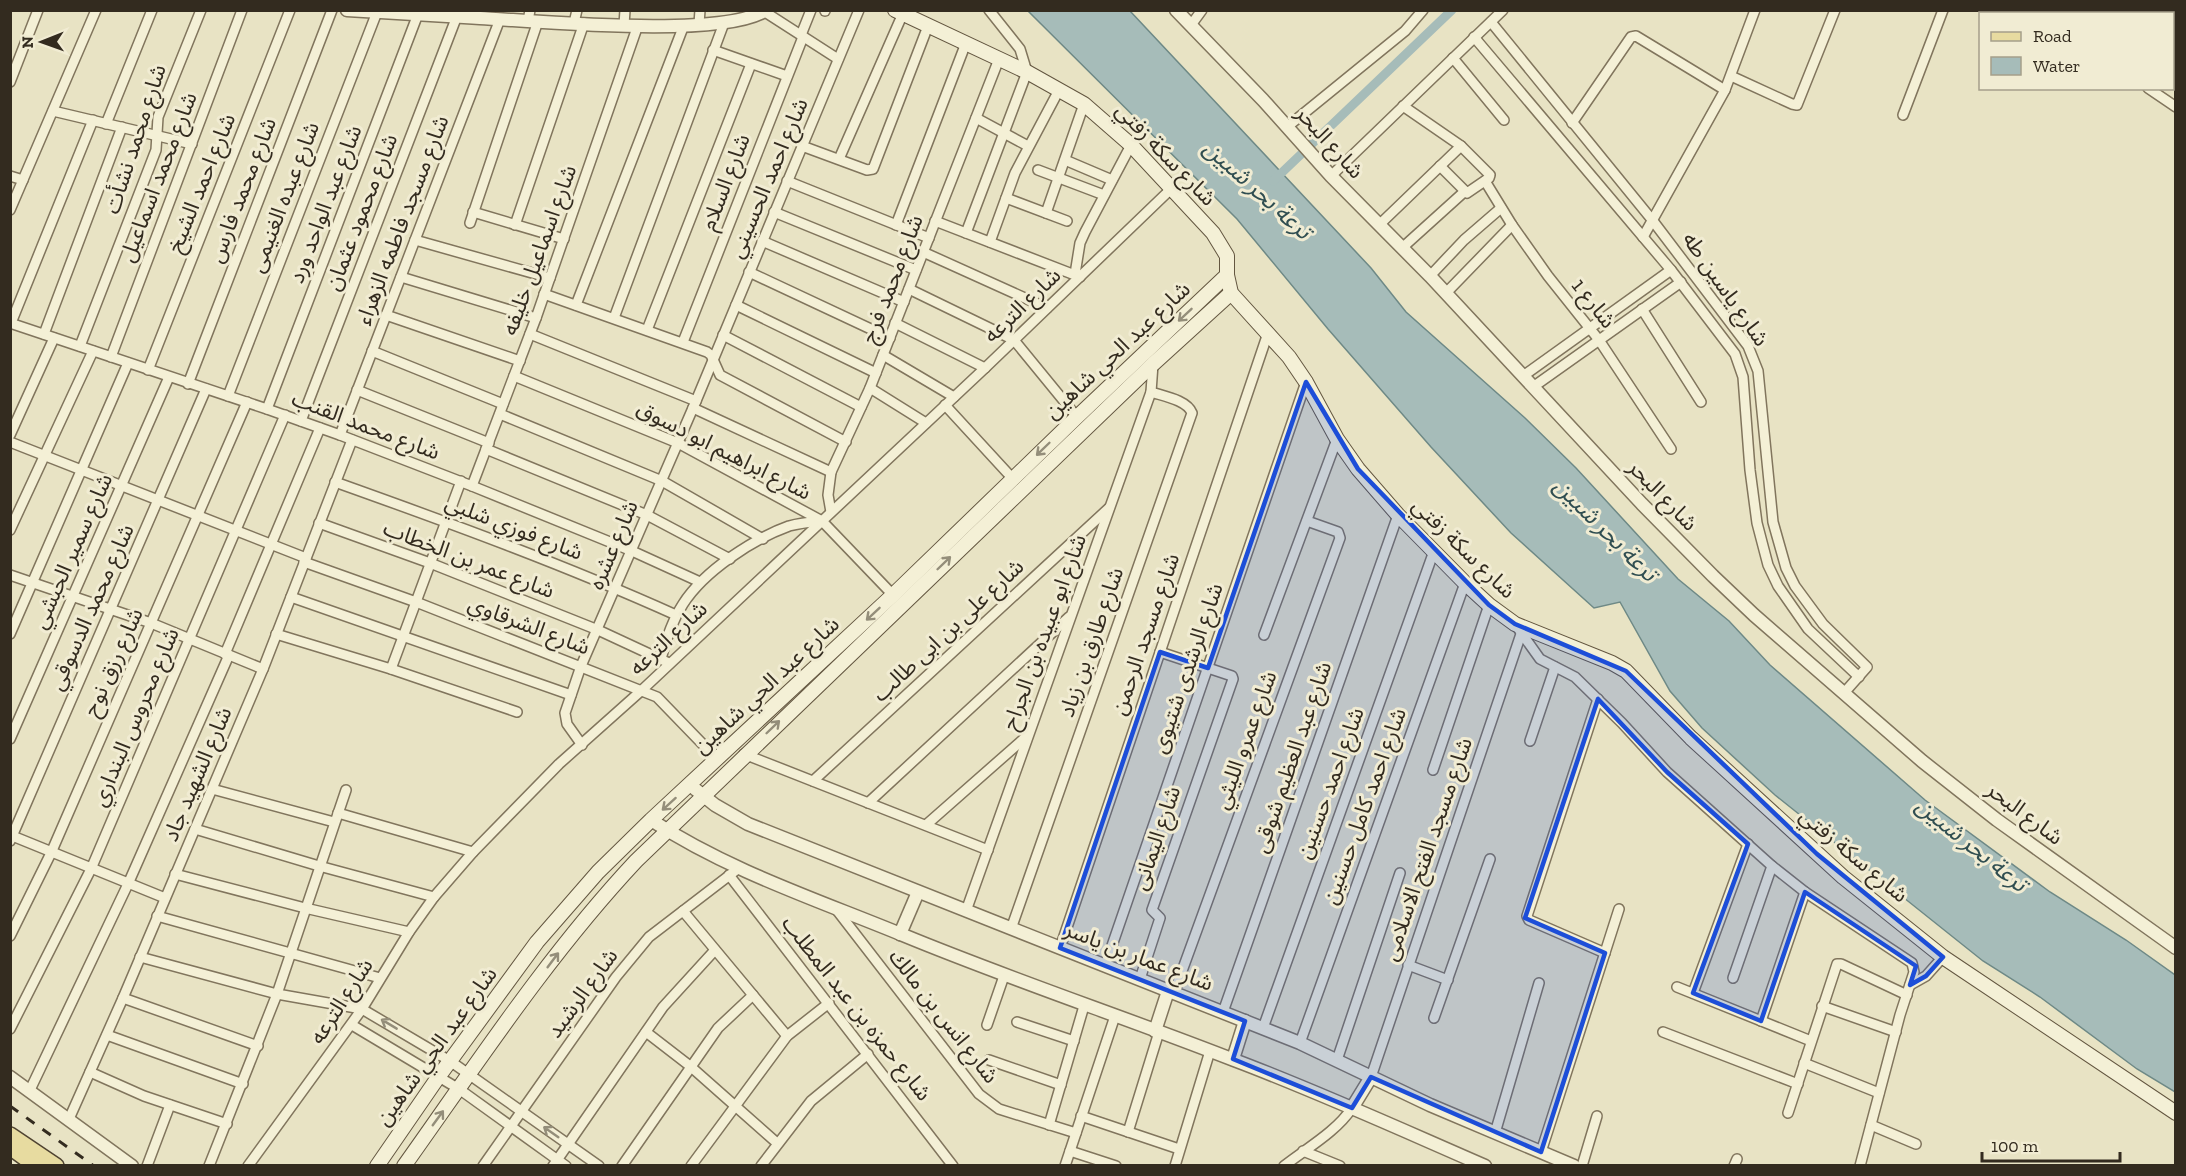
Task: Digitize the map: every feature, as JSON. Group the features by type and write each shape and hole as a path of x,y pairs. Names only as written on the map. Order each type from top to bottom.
{"main road":[{"name":"شارع سكة زفتي","path":"900,12 1027,72 1084,104 1131,145 1221,245 1227,256 1227,275 1231,293 1289,357 1306,382 1337,440 1358,469 1398,515 1489,605 1518,629 1612,663 1626,671 1691,738 1817,854 1943,957 2175,1113"},
{"name":"شارع عبد الحي شاهين","path":"377,1166 439,1076 537,942 598,872 893,595 1227,275"},
{"name":"شارع عبد الحي شاهين","path":"404,1166 597,903 636,861 744,754 1153,364 1231,293"},
{"path":"10,1135 56,1166"},
{"path":"10,1147 36,1166"}],"street":[{"path":"10,82 38,10"},
{"path":"10,210 96,10"},
{"path":"106,123 152,10"},
{"name":"شارع محمد نشأت","path":"80,346 156,150 158,117 201,10"},
{"name":"شارع محمد اسماعيل","path":"111,357 242,10"},
{"name":"شارع احمد الشيخ","path":"148,370 290,10"},
{"name":"شارع محمد فارس","path":"188,384 332,10"},
{"path":"347,10 578,19 624,25 724,23 765,11 838,59"},
{"path":"624,25 626,10"},
{"path":"699,24 700,10"},
{"name":"شارع السلام","path":"683,342 811,10"},
{"name":"شارع احمد الحسيني","path":"713,360 859,10"},
{"path":"966,233 1027,72 1020,48 989,10"},
{"name":"شارع البحر","path":"1176,10 1331,176 1430,276 1642,504 1713,576 1922,761 1997,820 2175,948"},
{"path":"1191,25 1202,10"},
{"path":"1287,127 1405,31 1423,10"},
{"path":"1331,176 1503,10"},
{"path":"1643,237 1725,90 1755,10"},
{"path":"1731,76 1792,105 1797,105 1835,10"},
{"path":"1903,115 1943,10"},
{"name":"شارع عبده الغنيمى","path":"228,396 377,12"},
{"path":"838,159 900,12"},
{"name":"شارع عبد الواحد ورد","path":"267,409 426,13"},
{"name":"شارع محمود عثمان","path":"301,421 461,14"},
{"name":"شارع مسجد فاطمه الزهراء","path":"340,435 415,240 494,16"},
{"path":"470,223 532,18"},
{"path":"515,225 578,19"},
{"path":"614,318 724,23"},
{"name":"شارع ياسين طه","path":"1489,24 1653,221 1739,333 1754,358 1760,388 1773,522 1786,568 1795,586 1812,610 1828,629 1866,664 1866,669 1844,693"},
{"name":"شارع اسماعيل خليفه","path":"472,486 536,318 638,25"},
{"path":"576,305 684,25"},
{"path":"802,146 867,170 873,169 928,26"},
{"name":"شارع ياسين طه","path":"1476,36 1681,282 1735,354 1743,377 1750,470 1757,523 1768,566 1778,586 1808,629 1859,677"},
{"path":"1572,123 1631,36 1636,36 1725,90"},
{"path":"896,225 966,43"},
{"path":"713,50 787,76"},
{"path":"1453,58 1504,120"},
{"name":"شارع محمد فرج","path":"831,512 828,495 831,472 890,339 999,59"},
{"path":"647,330 751,64"},
{"path":"990,242 1028,146 1059,90"},
{"path":"2151,90 2175,106"},
{"path":"1046,213 1084,104"},
{"path":"1379,225 1461,146 1403,106"},
{"path":"53,111 192,144"},
{"path":"976,118 1028,146"},
{"path":"10,334 12,323 93,120"},
{"path":"10,435 49,336 122,127"},
{"path":"935,221 1077,276 1080,243 1131,145"},
{"name":"شارع 1","path":"1461,146 1490,175 1485,181 1512,225 1548,276 1595,334 1671,449"},
{"path":"1065,160 1112,180"},
{"path":"1589,174 1604,160"},
{"path":"1440,165 1464,192"},
{"path":"1038,170 1104,195"},
{"path":"10,176 23,180"},
{"path":"787,181 928,238"},
{"path":"1402,248 1464,192 1470,192 1485,181"},
{"name":"شارع الترعه","path":"248,1166 352,1025 409,932 434,897 473,852 559,764 642,690 665,661 822,521 1172,188"},
{"path":"1006,198 1067,221"},
{"path":"1430,276 1464,240 1501,208"},
{"path":"473,212 564,239"},
{"path":"774,212 916,270"},
{"path":"1446,293 1512,225"},
{"path":"415,240 550,278"},
{"path":"762,241 904,302"},
{"path":"923,252 1047,308"},
{"path":"1533,387 1671,270"},
{"path":"749,272 890,339"},
{"path":"401,277 536,318"},
{"path":"1523,376 1642,309 1681,282"},
{"path":"909,289 1014,340 1077,417"},
{"path":"544,294 707,352 720,375 846,442"},
{"path":"736,305 876,373"},
{"path":"1642,309 1701,402"},
{"path":"386,315 520,361"},
{"name":"شارع محمد القنب","path":"12,323 340,435 461,481 632,551 700,582"},
{"path":"895,323 985,368"},
{"name":"شارع مسجد الرحمن","path":"1060,948 1268,333"},
{"path":"530,334 694,405 831,472"},
{"path":"723,335 861,407"},
{"path":"10,530 93,351"},
{"path":"372,351 503,404"},
{"path":"883,355 954,397"},
{"name":"شارع عشره","path":"582,745 567,724 565,713 570,695 713,360"},
{"path":"10,634 128,363"},
{"name":"شارع ابو عبيده بن الجراح","path":"966,911 1150,392 1153,364"},
{"name":"شارع ابراهيم ابو دسوق","path":"514,376 678,443 822,521 893,595"},
{"name":"شارع سمير الحبشي","path":"10,739 169,377"},
{"name":"شارع الرشدى شتيوى","path":"1105,966 1306,382"},
{"path":"870,388 926,423"},
{"name":"شارع محمد الدسوقي","path":"11,837 206,389"},
{"path":"357,390 647,515 730,559"},
{"name":"شارع طارق بن زياد","path":"1011,929 1192,413 1183,403 1150,392"},
{"name":"شارع رزق نوح","path":"10,936 51,853 247,402"},
{"path":"945,405 1013,479"},
{"path":"500,414 662,481 763,539"},
{"name":"شارع محروس البنداري","path":"10,1029 91,869 285,415"},
{"path":"30,1090 128,884 227,655 320,428"},
{"name":"شارع الشهيد جاد","path":"69,1119 263,669 352,440"},
{"path":"1264,634 1337,440"},
{"name":"شارع الشرقاوي","path":"10,442 272,544 305,560 581,666 626,686 642,690 657,697 669,708 717,759"},
{"path":"391,669 461,481"},
{"name":"شارع فوزي شلبي","path":"335,482 616,588 676,615"},
{"name":"شارع على بن ابى طالب","path":"813,781 1110,506"},
{"name":"شارع عبد العظيم شوقى","path":"1223,1012 1398,515"},
{"path":"665,661 669,630 676,615 700,582 730,559 763,539 792,525 822,521"},
{"name":"شارع عمرو الليثي","path":"1171,992 1340,538 1338,532 1307,521"},
{"name":"شارع عمر بن الخطاب","path":"319,523 430,563 598,630 665,661"},
{"name":"شارع احمد حسنين","path":"1263,1028 1434,551"},
{"path":"10,575 151,623 263,669"},
{"name":"شارع احمد كامل حسنين","path":"1300,1043 1465,583"},
{"path":"291,597 570,695"},
{"path":"1433,770 1489,605"},
{"path":"868,803 1071,615"},
{"path":"1518,629 1540,659 1575,677 1667,772 1772,866 1805,892 1912,963 1914,972 1860,1166"},
{"name":"شارع مسجد الفتح الاسلامى","path":"1371,1077 1518,629"},
{"path":"276,634 391,669 517,712"},
{"name":"شارع اليمانى","path":"1140,979 1160,918 1152,910 1233,679 1232,676 1160,652"},
{"path":"1530,741 1555,667"},
{"path":"1598,699 1527,916 1529,920 1605,953"},
{"path":"926,825 1029,734"},
{"path":"744,754 988,850"},
{"name":"شارع عمار بن ياسر","path":"690,785 724,811 748,824 1300,1043 1495,1133 1574,1166"},
{"path":"212,789 473,852"},
{"path":"209,1166 258,1046 346,790"},
{"path":"651,820 734,871 835,908 1004,976 1233,1059 1485,1166"},
{"path":"195,829 319,867 434,897"},
{"path":"11,837 165,898"},
{"path":"1693,993 1748,844"},
{"path":"1434,1018 1490,859"},
{"path":"1733,978 1772,866"},
{"name":"شارع الرشيد","path":"483,1166 627,961 649,937 734,871"},
{"name":"شارع حمزه بن عبد المطلب","path":"734,871 828,1003 953,1166"},
{"path":"1337,1060 1400,873"},
{"path":"175,874 409,932"},
{"path":"900,934 918,892"},
{"path":"1761,1021 1805,892"},
{"name":"شارع انس بن مالك","path":"835,908 979,1094 999,1109 1076,1133"},
{"path":"1541,1152 1619,909"},
{"path":"683,911 787,1036"},
{"path":"157,916 290,951 380,978"},
{"path":"555,1162 679,987 715,950"},
{"path":"140,957 277,993 363,1009 450,1061 599,1166"},
{"path":"1910,985 1926,976 1943,957"},
{"path":"1788,1113 1836,965 1839,963 1906,995"},
{"path":"1408,966 1448,980"},
{"path":"987,1025 1004,976"},
{"path":"1495,1133 1539,983"},
{"path":"1677,987 1811,1041"},
{"path":"1128,1132 1157,1031 1171,992"},
{"path":"622,1166 718,1028 753,995"},
{"path":"123,998 258,1046"},
{"path":"691,1166 787,1036 828,1003"},
{"path":"1049,1125 1084,1006"},
{"path":"1822,1006 1896,1032"},
{"path":"1065,1166 1115,1016"},
{"path":"1233,1059 1245,1021"},
{"path":"1017,1022 1074,1041"},
{"path":"352,1025 459,1089 511,1126 555,1162 567,1166"},
{"path":"646,1032 735,1104 777,1143"},
{"path":"1663,1032 1798,1084"},
{"path":"107,1035 243,1084"},
{"path":"1175,1166 1210,1051"},
{"path":"761,1166 812,1101 868,1054"},
{"path":"989,1060 1061,1085"},
{"path":"1804,1063 1879,1093"},
{"path":"90,1072 170,1105 227,1124"},
{"path":"10,1077 132,1166"},
{"path":"1284,1166 1345,1118 1371,1077"},
{"path":"147,1166 170,1105"},
{"path":"1081,1116 1179,1149"},
{"path":"1582,1166 1597,1116"},
{"path":"1871,1125 1916,1144"},
{"path":"1070,1151 1116,1166"},
{"path":"1303,1151 1340,1166"}],"highlighted area":[{"path":"1306,382 1358,469 1489,605 1515,624 1626,671 1817,854 1943,957 1926,976 1910,985 1916,966 1805,892 1761,1021 1693,993 1748,844 1667,772 1598,699 1525,918 1605,953 1541,1152 1371,1077 1352,1108 1233,1059 1245,1021 1060,948 1160,652 1208,668"}],"water":[{"name":"ترعة بحر شبين","path":"1028,11 1130,11 1371,268 1406,312 1525,418 1576,468 1678,579 1729,621 1770,665 1925,800 2050,892 2126,940 2175,975 2175,1092 2137,1069 2040,997 1983,961 1775,795 1702,728 1670,691 1620,602 1594,608 1511,533 1431,447 1328,329 1237,219"}],"waterway":[{"name":"ترعة بحر شبين","path":"1273,181 1452,10"}],"railway":[{"path":"10,1106 94,1166"}]}
